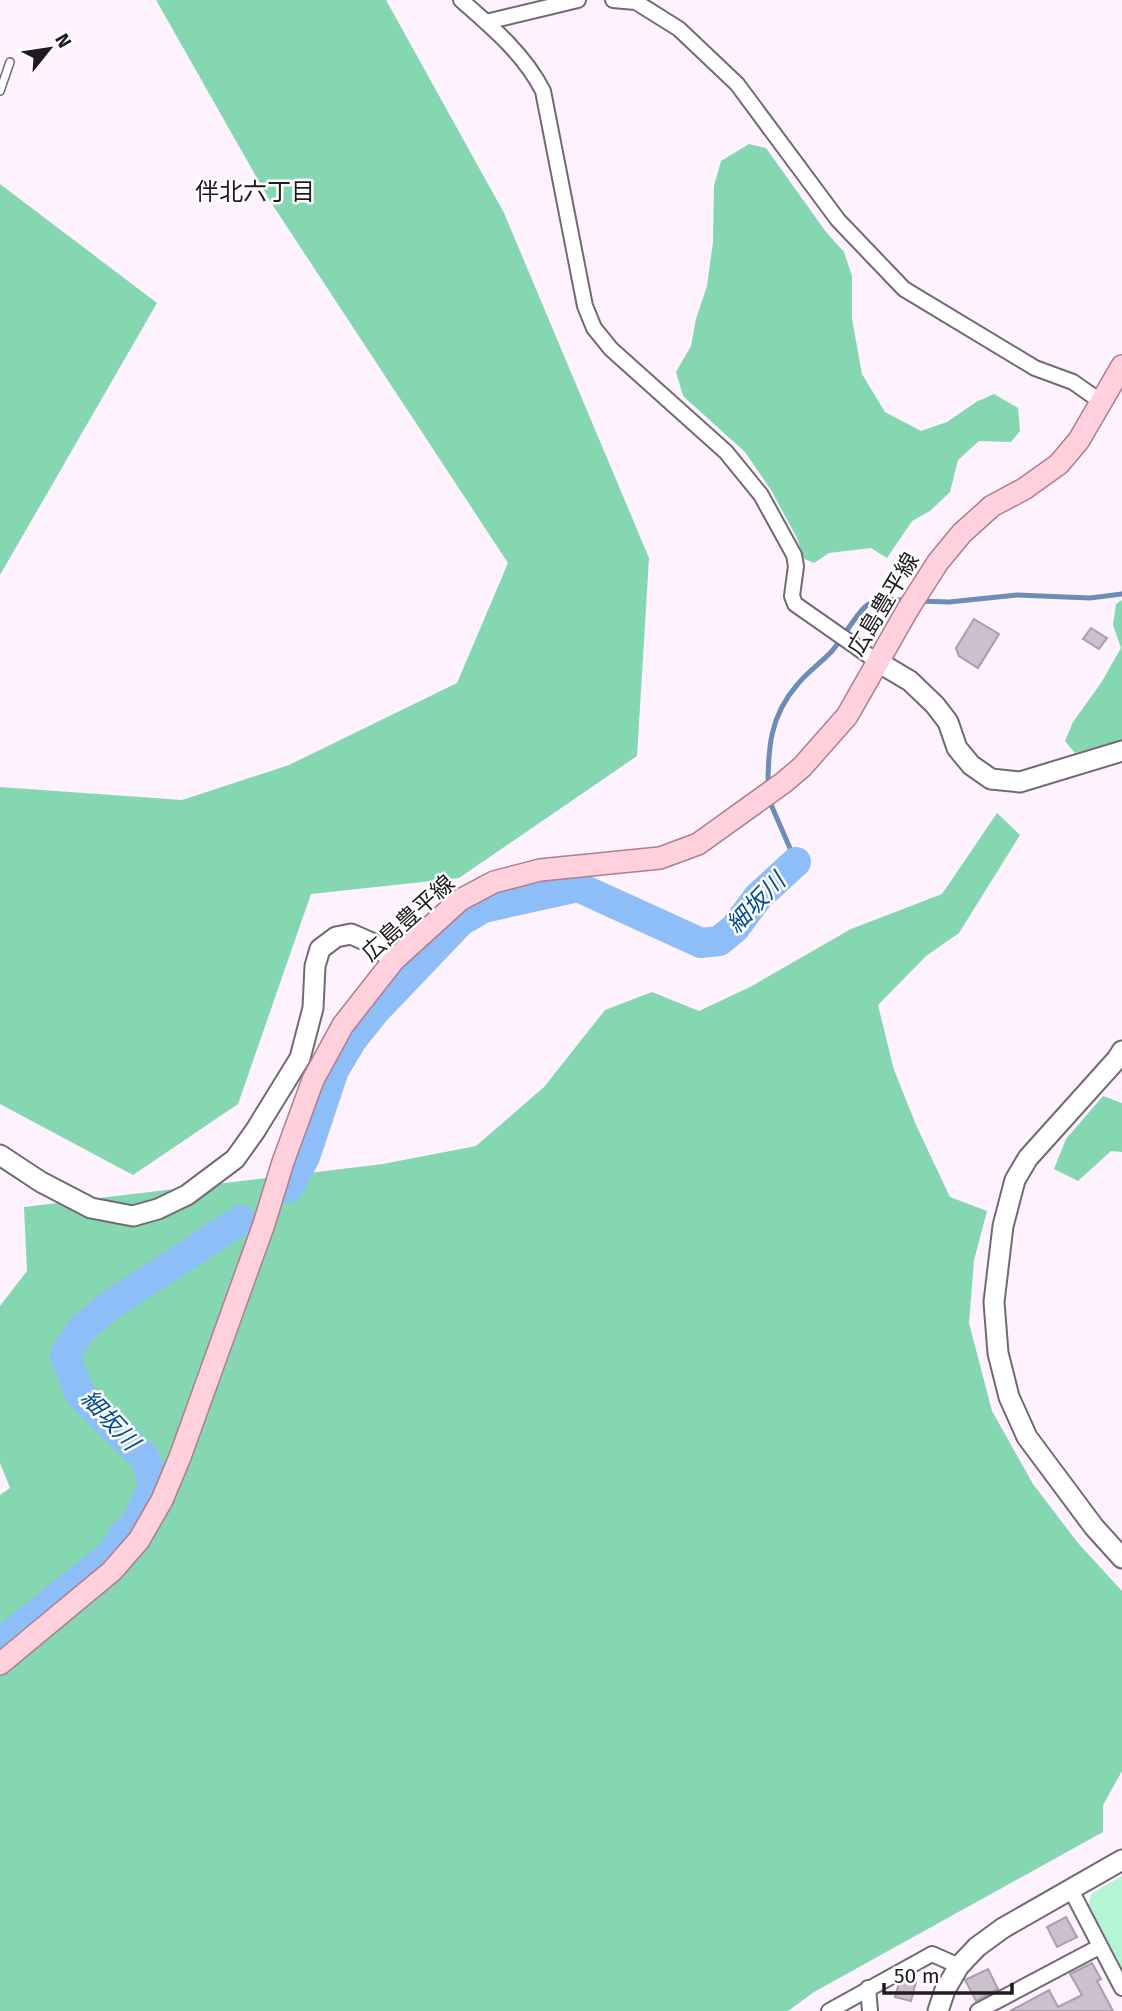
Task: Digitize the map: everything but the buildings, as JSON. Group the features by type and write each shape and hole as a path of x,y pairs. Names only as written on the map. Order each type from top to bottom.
{"main road":[{"name":"広島豊平線","path":"0,1664 112,1571 139,1540 162,1500 264,1224 282,1162 313,1080 343,1025 394,960 460,900 494,882 540,870 660,858 698,844 783,783 802,767 847,716 938,562 962,533 992,506 1024,489 1059,464 1079,440 1122,366"}],"street":[{"path":"461,0 501,35 534,73 543,91 585,306 594,328 611,349 726,452 761,495 794,555 796,566 792,596 795,604 910,681 948,722 957,748 971,765 991,779 1020,782 1122,751"},
{"path":"486,22 578,0"},
{"path":"613,0 636,2 679,29 737,83 838,220 904,289 1035,368 1073,382 1100,401"},
{"path":"0,1155 41,1182 91,1208 133,1216 158,1209 187,1195 235,1159 256,1131 300,1058 313,1007 315,966 320,949 336,937 352,934 374,944 394,960"},
{"path":"1122,1051 1028,1158 1015,1180 1003,1226 994,1302 998,1353 1009,1397 1027,1437 1094,1527 1122,1558"},
{"path":"939,2011 945,1990 959,1966 977,1947 1003,1928 1122,1860"},
{"path":"1071,1890 1122,1988"},
{"path":"978,2011 1099,1947"},
{"path":"829,2011 932,1954 959,1966"},
{"path":"868,1988 870,2011"}],"lane":[{"path":"0,91 10,62"}],"green space":[{"path":"156,0 386,0 504,213 649,558 637,756 459,878 311,894 238,1104 133,1175 0,1104 0,787 182,800 289,765 457,683 508,563 270,201"},
{"path":"749,144 766,148 826,232 844,252 852,276 852,319 862,374 885,412 921,431 947,422 976,402 994,394 1018,408 1020,431 1011,442 979,441 958,460 950,492 930,511 912,521 887,558 871,548 829,553 814,563 804,559 797,538 771,490 745,452 683,396 676,372 691,346 696,319 707,286 713,242 714,186 721,161"},
{"path":"0,184 157,303 0,575"},
{"path":"1122,600 1122,740 1075,753 1065,741 1073,722 1101,683 1121,648 1113,625 1116,604"},
{"path":"997,813 1020,835 959,933 926,956 878,1005 894,1070 950,1197 987,1211 974,1260 969,1323 992,1411 1033,1484 1078,1543 1122,1591 1122,1771 1103,1805 1103,1832 814,1992 788,2011 0,2011 0,1495 10,1488 0,1463 0,1306 27,1271 24,1207 383,1164 476,1146 544,1087 605,1010 652,992 699,1011 750,987 851,929 942,894"},
{"path":"1103,1096 1122,1103 1122,1152 1111,1151 1078,1181 1054,1169 1066,1139"},
{"path":"1122,1876 1122,1970 1088,1906 1092,1893"}],"waterway":[{"name":"細坂川","path":"919,601 949,602 1017,595 1090,598 1122,594"},
{"name":"細坂川","path":"768,787 772,733 788,697 805,676 832,651 865,607 878,600 906,600"},
{"name":"細坂川","path":"769,800 796,862"},
{"name":"細坂川","path":"288,1188 305,1157 334,1070 352,1040 376,1010 461,921 483,908 578,887 701,943 719,941 735,928 758,897 796,862"},
{"name":"細坂川","path":"0,1643 111,1555 125,1533 135,1525 154,1484 145,1458 80,1394 65,1355 82,1328 115,1302 241,1220"}],"district":[{"name":"伴北六丁目","path":"255,192"}]}
